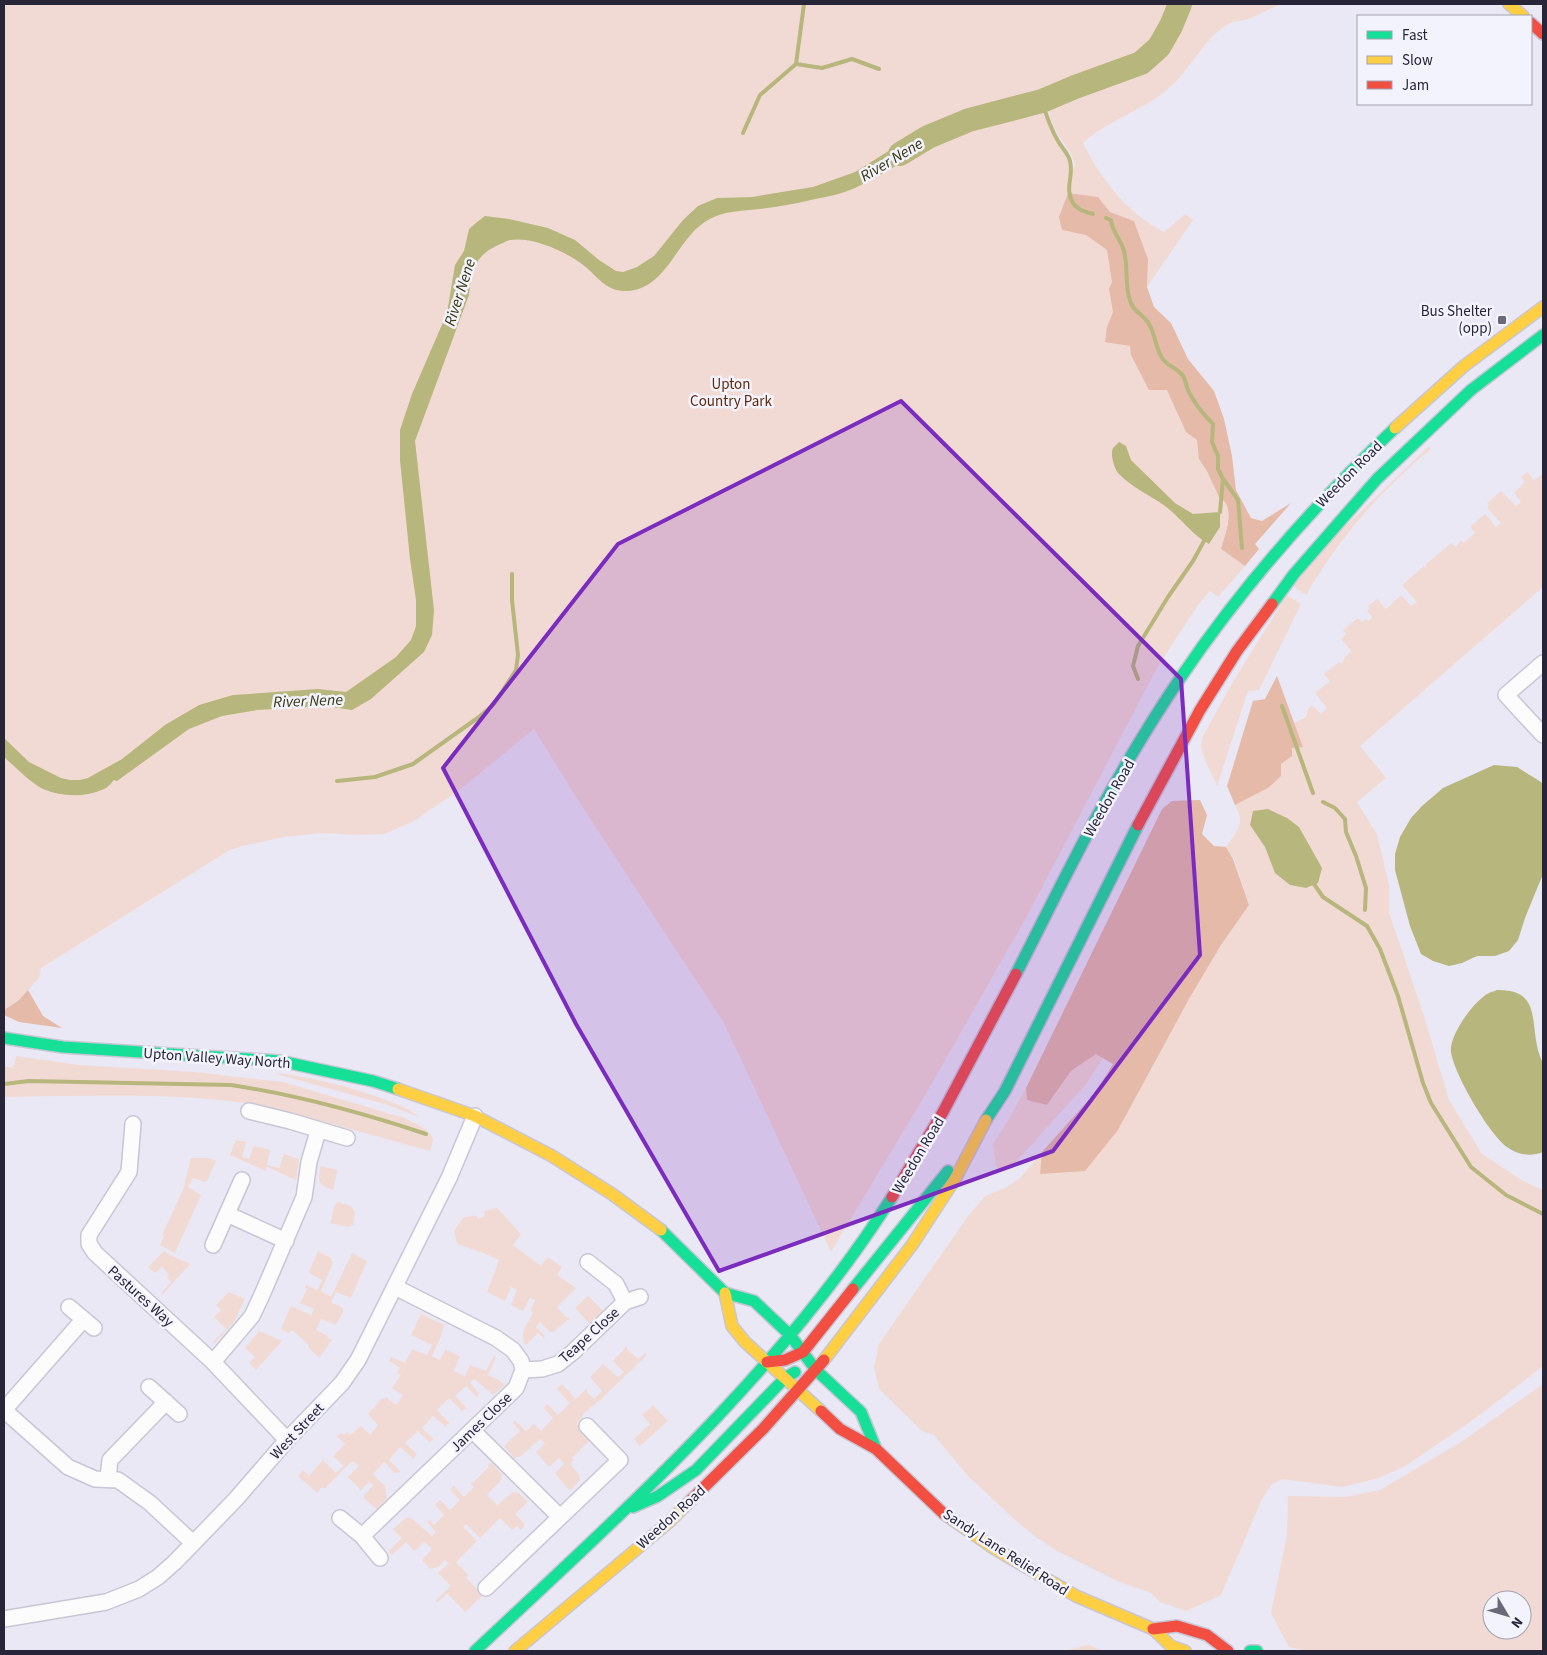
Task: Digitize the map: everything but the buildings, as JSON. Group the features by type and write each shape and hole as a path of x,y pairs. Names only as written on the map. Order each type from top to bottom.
{"main road":[{"path":"1509,4 1522,15"},
{"path":"1532,24 1543,34"},
{"name":"Weedon Road","path":"475,1651 622,1512 727,1406 767,1362 840,1275 873,1229 952,1097 1100,809 1167,700 1209,638 1267,565 1310,514 1366,456 1457,372 1543,307"},
{"name":"Weedon Road","path":"515,1651 552,1618 669,1522 730,1463 816,1370 870,1302 912,1245 955,1178 979,1132 1005,1091 1134,833 1200,710 1237,651 1294,574 1377,479 1471,390 1543,335"},
{"name":"Upton Valley Way North","path":"4,1038 73,1047 280,1061 373,1081 475,1116 552,1156 612,1194 665,1233 725,1293 754,1301 790,1335 803,1352"},
{"name":"Weedon Road","path":"767,1362 794,1358 803,1352 979,1132"},
{"path":"725,1293 732,1326 745,1342 767,1362"},
{"name":"Sandy Lane Relief Road","path":"803,1352 816,1370 861,1412 876,1449"},
{"name":"Sandy Lane Relief Road","path":"767,1362 840,1429 876,1449 944,1514 995,1548 1076,1596 1153,1629 1171,1646 1185,1651"},
{"name":"Weedon Road","path":"622,1512 658,1496 696,1470 785,1378 800,1370 808,1368 816,1370"},
{"name":"Sandy Lane Relief Road","path":"1153,1629 1177,1626 1207,1635 1228,1651"},
{"path":"1250,1651 1257,1651"}],"street":[{"path":"1543,663 1506,695 1543,735"},
{"path":"249,1111 347,1138"},
{"name":"West Street","path":"4,1619 106,1602 139,1589 158,1577 175,1562 236,1499 287,1440 342,1383 358,1360 449,1178 475,1116"},
{"name":"Pastures Way","path":"133,1124 129,1172 88,1235 89,1244 95,1254 213,1362 287,1440"},
{"path":"213,1362 252,1316 286,1241 304,1197 309,1162 318,1130"},
{"path":"213,1245 242,1180"},
{"path":"227,1214 286,1241"},
{"name":"Teape Close","path":"588,1262 616,1284 625,1302"},
{"path":"395,1288 496,1338 513,1350 521,1361 523,1370"},
{"name":"Teape Close","path":"523,1370 542,1369 558,1364 625,1302 640,1297"},
{"path":"69,1307 88,1324 4,1410 68,1467 94,1479 118,1480 150,1503 193,1543"},
{"name":"James Close","path":"362,1536 516,1388 523,1370"},
{"path":"149,1387 179,1414"},
{"path":"108,1479 110,1460 166,1402"},
{"path":"486,1588 620,1460 587,1426"},
{"path":"473,1431 560,1517"},
{"path":"340,1518 362,1536 380,1558"}],"highlighted area":[{"path":"901,401 1181,679 1200,955 1053,1151 719,1271 576,1024 443,768 618,544"}],"green space":[{"name":"Upton Country Park","path":"4,4 1180,4 1171,26 1159,47 1141,63 1042,101 1051,126 1072,169 1075,165 1074,161 1053,125 1048,110 1051,106 1126,76 1154,60 1175,29 1186,4 1280,4 1245,20 1230,23 1221,29 1167,90 1147,104 1103,128 1083,143 1098,169 1116,194 1151,224 1164,232 1185,214 1193,220 1147,287 1148,259 1134,221 1110,212 1098,197 1069,193 1111,220 1145,318 1229,509 1227,529 1221,549 1245,566 1218,597 1210,591 1198,605 1158,666 1027,916 931,1085 831,1252 724,1023 576,797 534,729 462,788 414,821 384,834 322,833 284,837 228,851 41,968 39,978 19,1000 4,1010"},
{"path":"1428,447 1431,449 1377,499 1347,534 1306,595 1293,586 1324,547"},
{"path":"1527,472 1534,480 1543,474 1543,587 1360,746 1386,778 1357,802 1377,834 1389,885 1389,912 1424,1016 1449,1100 1482,1154 1523,1181 1543,1190 1543,1366 1477,1417 1407,1465 1379,1478 1342,1487 1282,1479 1271,1485 1262,1499 1221,1595 1186,1611 1160,1602 1151,1593 1117,1581 1057,1551 1037,1538 1013,1518 967,1475 934,1435 922,1431 879,1389 874,1367 879,1344 968,1216 985,1196 1005,1188 1020,1178 1042,1152 1040,1174 1118,1130 1189,999 1221,945 1249,905 1234,859 1226,847 1239,827 1240,817 1235,805 1268,788 1281,764 1292,756 1292,748 1303,747 1294,723 1306,717 1308,709 1312,705 1321,714 1327,708 1315,693 1330,681 1324,674 1339,662 1342,663 1351,651 1341,639 1346,634 1343,630 1358,618 1362,622 1366,619 1369,621 1372,617 1367,611 1370,609 1368,606 1377,599 1386,609 1401,595 1411,606 1417,602 1402,585 1424,566 1426,567 1426,564 1451,543 1456,547 1461,540 1463,543 1475,533 1470,527 1485,514 1496,527 1501,523 1487,508 1489,506 1487,503 1501,491 1516,506 1521,502 1514,493 1525,482 1521,477","holes":["1253,811 1318,883 1306,888 1290,885 1275,873 1265,847 1250,825"]},
{"path":"1287,595 1301,604 1259,690 1248,691 1217,786 1201,747 1203,736 1234,680"},
{"path":"1096,1054 1103,1058 1087,1083 1015,1163 1003,1172 996,1166 993,1144 1026,1088 1027,1100 1047,1105 1071,1071"},
{"path":"16,1056 79,1065 195,1072 283,1082 404,1118 429,1132 433,1142 430,1151 270,1107 237,1102 137,1096 4,1097 4,1066 13,1068"},
{"path":"278,1073 361,1091 400,1106 419,1117 388,1105"},
{"path":"236,1140 246,1142 242,1157 249,1159 255,1146 270,1150 267,1165 279,1168 284,1154 299,1159 296,1180 267,1167 266,1171 230,1155"},
{"path":"191,1158 209,1158 216,1161 207,1181 204,1182 193,1178 188,1187 201,1195 175,1253 160,1245 164,1236 162,1235 183,1190"},
{"path":"321,1166 338,1170 333,1190 320,1182"},
{"path":"338,1202 351,1206 355,1212 353,1225 348,1227 330,1223 335,1205"},
{"path":"497,1208 521,1234 513,1245 541,1266 548,1257 562,1267 557,1275 576,1288 557,1307 566,1317 570,1318 554,1332 550,1332 540,1322 536,1327 545,1336 544,1338 538,1333 526,1345 523,1333 533,1313 531,1309 535,1300 530,1298 523,1311 511,1305 517,1290 511,1287 505,1301 487,1292 499,1260 457,1244 454,1231 463,1218 476,1215 478,1219 485,1216 484,1211"},
{"path":"164,1251 190,1264 162,1295 162,1292 171,1282 167,1277 169,1275 162,1267 155,1273 148,1267"},
{"path":"318,1251 331,1258 333,1263 321,1291 331,1297 352,1253 367,1261 351,1298 336,1292 331,1302 343,1308 343,1312 336,1325 321,1319 316,1330 332,1340 320,1357 292,1330 289,1333 281,1329 291,1306 311,1315 314,1309 300,1303 307,1289 305,1288 306,1285 317,1290 322,1280 309,1272"},
{"path":"229,1292 245,1299 234,1322 215,1343 212,1343 226,1329 214,1317 221,1310 216,1305"},
{"path":"588,1296 604,1312 594,1323 589,1323 575,1308"},
{"path":"421,1314 444,1325 432,1356 440,1360 446,1348 446,1350 460,1356 454,1371 465,1376 470,1365 486,1371 494,1355 496,1357 488,1375 505,1385 493,1395 474,1379 470,1383 478,1392 478,1398 466,1386 455,1396 467,1408 462,1411 449,1398 437,1410 450,1424 447,1424 446,1427 433,1416 422,1428 434,1440 429,1442 418,1431 405,1443 417,1454 413,1459 400,1447 389,1460 401,1472 395,1473 384,1462 373,1474 385,1486 387,1498 377,1510 364,1498 364,1495 374,1485 369,1482 360,1491 348,1477 359,1466 354,1462 351,1462 325,1488 321,1488 317,1493 298,1476 303,1470 309,1476 323,1460 336,1473 344,1466 333,1456 345,1444 337,1436 347,1432 350,1435 361,1426 370,1435 378,1425 368,1414 382,1398 386,1397 396,1405 403,1395 392,1388 401,1375 397,1373 400,1368 389,1361 391,1357 405,1363 412,1349 427,1355 432,1345 411,1335"},
{"path":"259,1331 282,1341 256,1370 249,1363 255,1357 245,1348"},
{"path":"627,1346 627,1349 638,1359 645,1353 647,1355 585,1412 577,1424 591,1439 572,1458 574,1460 570,1464 579,1474 580,1480 572,1489 569,1490 555,1473 564,1464 559,1458 549,1467 536,1452 545,1443 540,1439 521,1456 514,1458 504,1446 520,1431 513,1423 515,1420 526,1431 534,1424 541,1431 553,1418 544,1408 547,1404 558,1415 570,1403 557,1389 562,1384 576,1399 587,1388 587,1392 594,1399 602,1391 590,1377 603,1364 618,1377 624,1372 613,1361"},
{"path":"1543,1384 1543,1651 1306,1651 1289,1647 1271,1613 1287,1535 1288,1496 1345,1497 1380,1490 1461,1442"},
{"path":"653,1405 668,1421 640,1446 634,1439 650,1424 642,1415"},
{"path":"490,1462 502,1474 501,1480 487,1495 497,1505 513,1492 519,1493 528,1502 515,1514 525,1524 521,1530 517,1526 512,1530 500,1518 480,1538 466,1524 463,1527 477,1541 456,1562 468,1575 466,1578 483,1595 465,1612 447,1593 438,1602 435,1601 451,1586 438,1573 449,1563 445,1560 438,1567 430,1569 422,1560 432,1549 425,1542 414,1551 406,1542 392,1555 389,1551 402,1538 393,1529 406,1518 411,1518 432,1536 436,1532 427,1522 430,1520 434,1525 444,1515 435,1505 440,1500 450,1510 460,1500 450,1490 453,1485 464,1497 474,1487 470,1483 474,1482 489,1467"},
{"path":"1088,1645 1104,1651 1064,1651"}],"shaded area":[{"path":"1068,193 1098,197 1110,212 1134,221 1148,259 1147,287 1154,307 1171,323 1188,359 1214,391 1224,419 1232,456 1236,490 1251,518 1262,521 1291,503 1255,544 1259,549 1245,566 1221,549 1227,529 1229,514 1227,507 1219,497 1199,459 1197,440 1186,432 1167,390 1149,390 1131,355 1130,346 1105,342 1107,327 1113,312 1109,289 1112,282 1107,250 1086,235 1062,230 1059,217"},
{"path":"1277,676 1303,747 1292,748 1292,756 1281,764 1281,776 1268,788 1235,805 1227,786 1253,701 1265,699"},
{"path":"1200,800 1207,815 1202,834 1214,846 1226,847 1233,859 1249,905 1221,945 1189,999 1118,1130 1085,1171 1040,1174 1042,1152 1095,1093 1113,1064 1096,1054 1071,1071 1047,1105 1027,1100 1026,1088 1162,809 1172,801"},
{"path":"28,990 43,1016 62,1028 19,1022 4,1015 4,1010 19,1000"}],"water":[{"path":"924,129 931,145 855,188 792,204 726,213 708,220 688,238 663,272 642,288 628,291 615,290 600,281 580,262 561,251 540,243 519,239 508,240 496,246 478,260 471,279 469,295 415,441 434,610 432,635 424,652 371,699 352,710 325,706 257,710 222,716 189,729 117,781 114,780 106,788 91,794 66,795 43,789 28,779 4,757 4,738 29,762 61,778 80,780 88,778 122,759 165,725 199,705 233,695 318,689 346,692 396,657 411,640 416,626 416,600 400,460 400,430 412,394 447,313 455,265 464,251 469,229 485,216 509,219 548,228 575,240 599,260 616,271 623,272 637,267 654,256 683,220 698,206 717,198 752,197 813,187 855,172"},
{"path":"1119,442 1126,446 1131,460 1175,503 1193,514 1220,512 1220,527 1209,544 1197,536 1165,506 1135,487 1118,473 1112,454 1113,448"},
{"path":"1494,765 1517,767 1543,785 1543,874 1518,940 1509,951 1495,956 1477,956 1462,963 1449,966 1433,961 1421,954 1410,926 1395,870 1395,854 1400,837 1411,818 1422,806 1443,788"},
{"path":"1268,809 1287,818 1299,827 1322,868 1318,883 1306,888 1290,885 1275,873 1265,847 1250,825 1253,811"},
{"path":"1497,990 1513,992 1523,996 1529,1004 1532,1014 1538,1051 1543,1063 1543,1152 1538,1154 1529,1155 1511,1150 1491,1130 1465,1088 1451,1052 1453,1038 1467,1014 1478,1001"}],"waterway":[{"path":"743,133 760,95 796,64 804,4"},
{"name":"River Nene","path":"900,154 928,137 969,120 1042,101 1141,63 1159,47 1171,26 1180,4"},
{"path":"796,64 822,68 852,59 879,69"},
{"path":"1042,101 1053,132 1070,161 1070,198 1077,207 1093,214"},
{"path":"1106,218 1111,220 1124,251 1128,291 1132,306 1149,324 1163,359 1183,376 1193,399 1213,424 1212,442 1218,456 1218,469 1223,479 1220,512"},
{"path":"1224,480 1238,500 1242,548"},
{"path":"1138,679 1133,666 1138,646 1204,541"},
{"path":"337,781 375,777 413,764 479,717 494,704 516,670 518,655 512,600 512,574"},
{"path":"1282,706 1313,793"},
{"path":"1323,802 1335,808 1345,819 1346,832 1366,888 1365,910"},
{"path":"1314,884 1323,897 1367,926 1380,949 1398,996 1423,1083 1431,1103 1471,1167 1506,1195 1543,1214"},
{"path":"4,1084 29,1081 231,1085 330,1105 426,1134"}],"traffic: fast":[{"path":"1272,604 1294,574 1377,479 1471,390 1543,335"},
{"path":"1016,974 1110,793 1144,734 1181,677 1229,611 1281,547 1337,486 1395,428"},
{"path":"986,1120 1005,1091 1138,825"},
{"path":"4,1038 63,1047 280,1061 373,1081 398,1089"},
{"path":"853,1289 948,1171"},
{"path":"475,1651 643,1492 751,1380 801,1322 849,1261 892,1197"},
{"path":"661,1230 725,1293 754,1301 790,1335 816,1370 861,1412 876,1449"},
{"path":"633,1507 658,1496 696,1470 785,1378 795,1372"},
{"path":"1250,1651 1257,1651"}],"traffic: slow":[{"path":"1509,4 1522,15"},
{"path":"1395,428 1464,366 1543,307"},
{"path":"398,1089 475,1116 552,1156 612,1194 661,1230"},
{"path":"824,1360 912,1245 955,1179 986,1120"},
{"path":"725,1293 732,1326 745,1342 821,1411"},
{"path":"515,1651 669,1522 687,1504"},
{"path":"953,1520 995,1549 1076,1596 1153,1629 1171,1646 1185,1651"}],"traffic: jam":[{"path":"1532,24 1543,34"},
{"path":"1138,825 1200,710 1237,651 1272,604"},
{"path":"892,1197 943,1112 1016,974"},
{"path":"767,1362 785,1360 803,1352 853,1289"},
{"path":"687,1504 763,1429 824,1360"},
{"path":"821,1411 840,1429 876,1449 944,1514 953,1520"},
{"path":"1153,1629 1177,1626 1207,1635 1228,1651"}],"place":[{"name":"Bus Shelter (opp)","path":"1502,320"}]}
